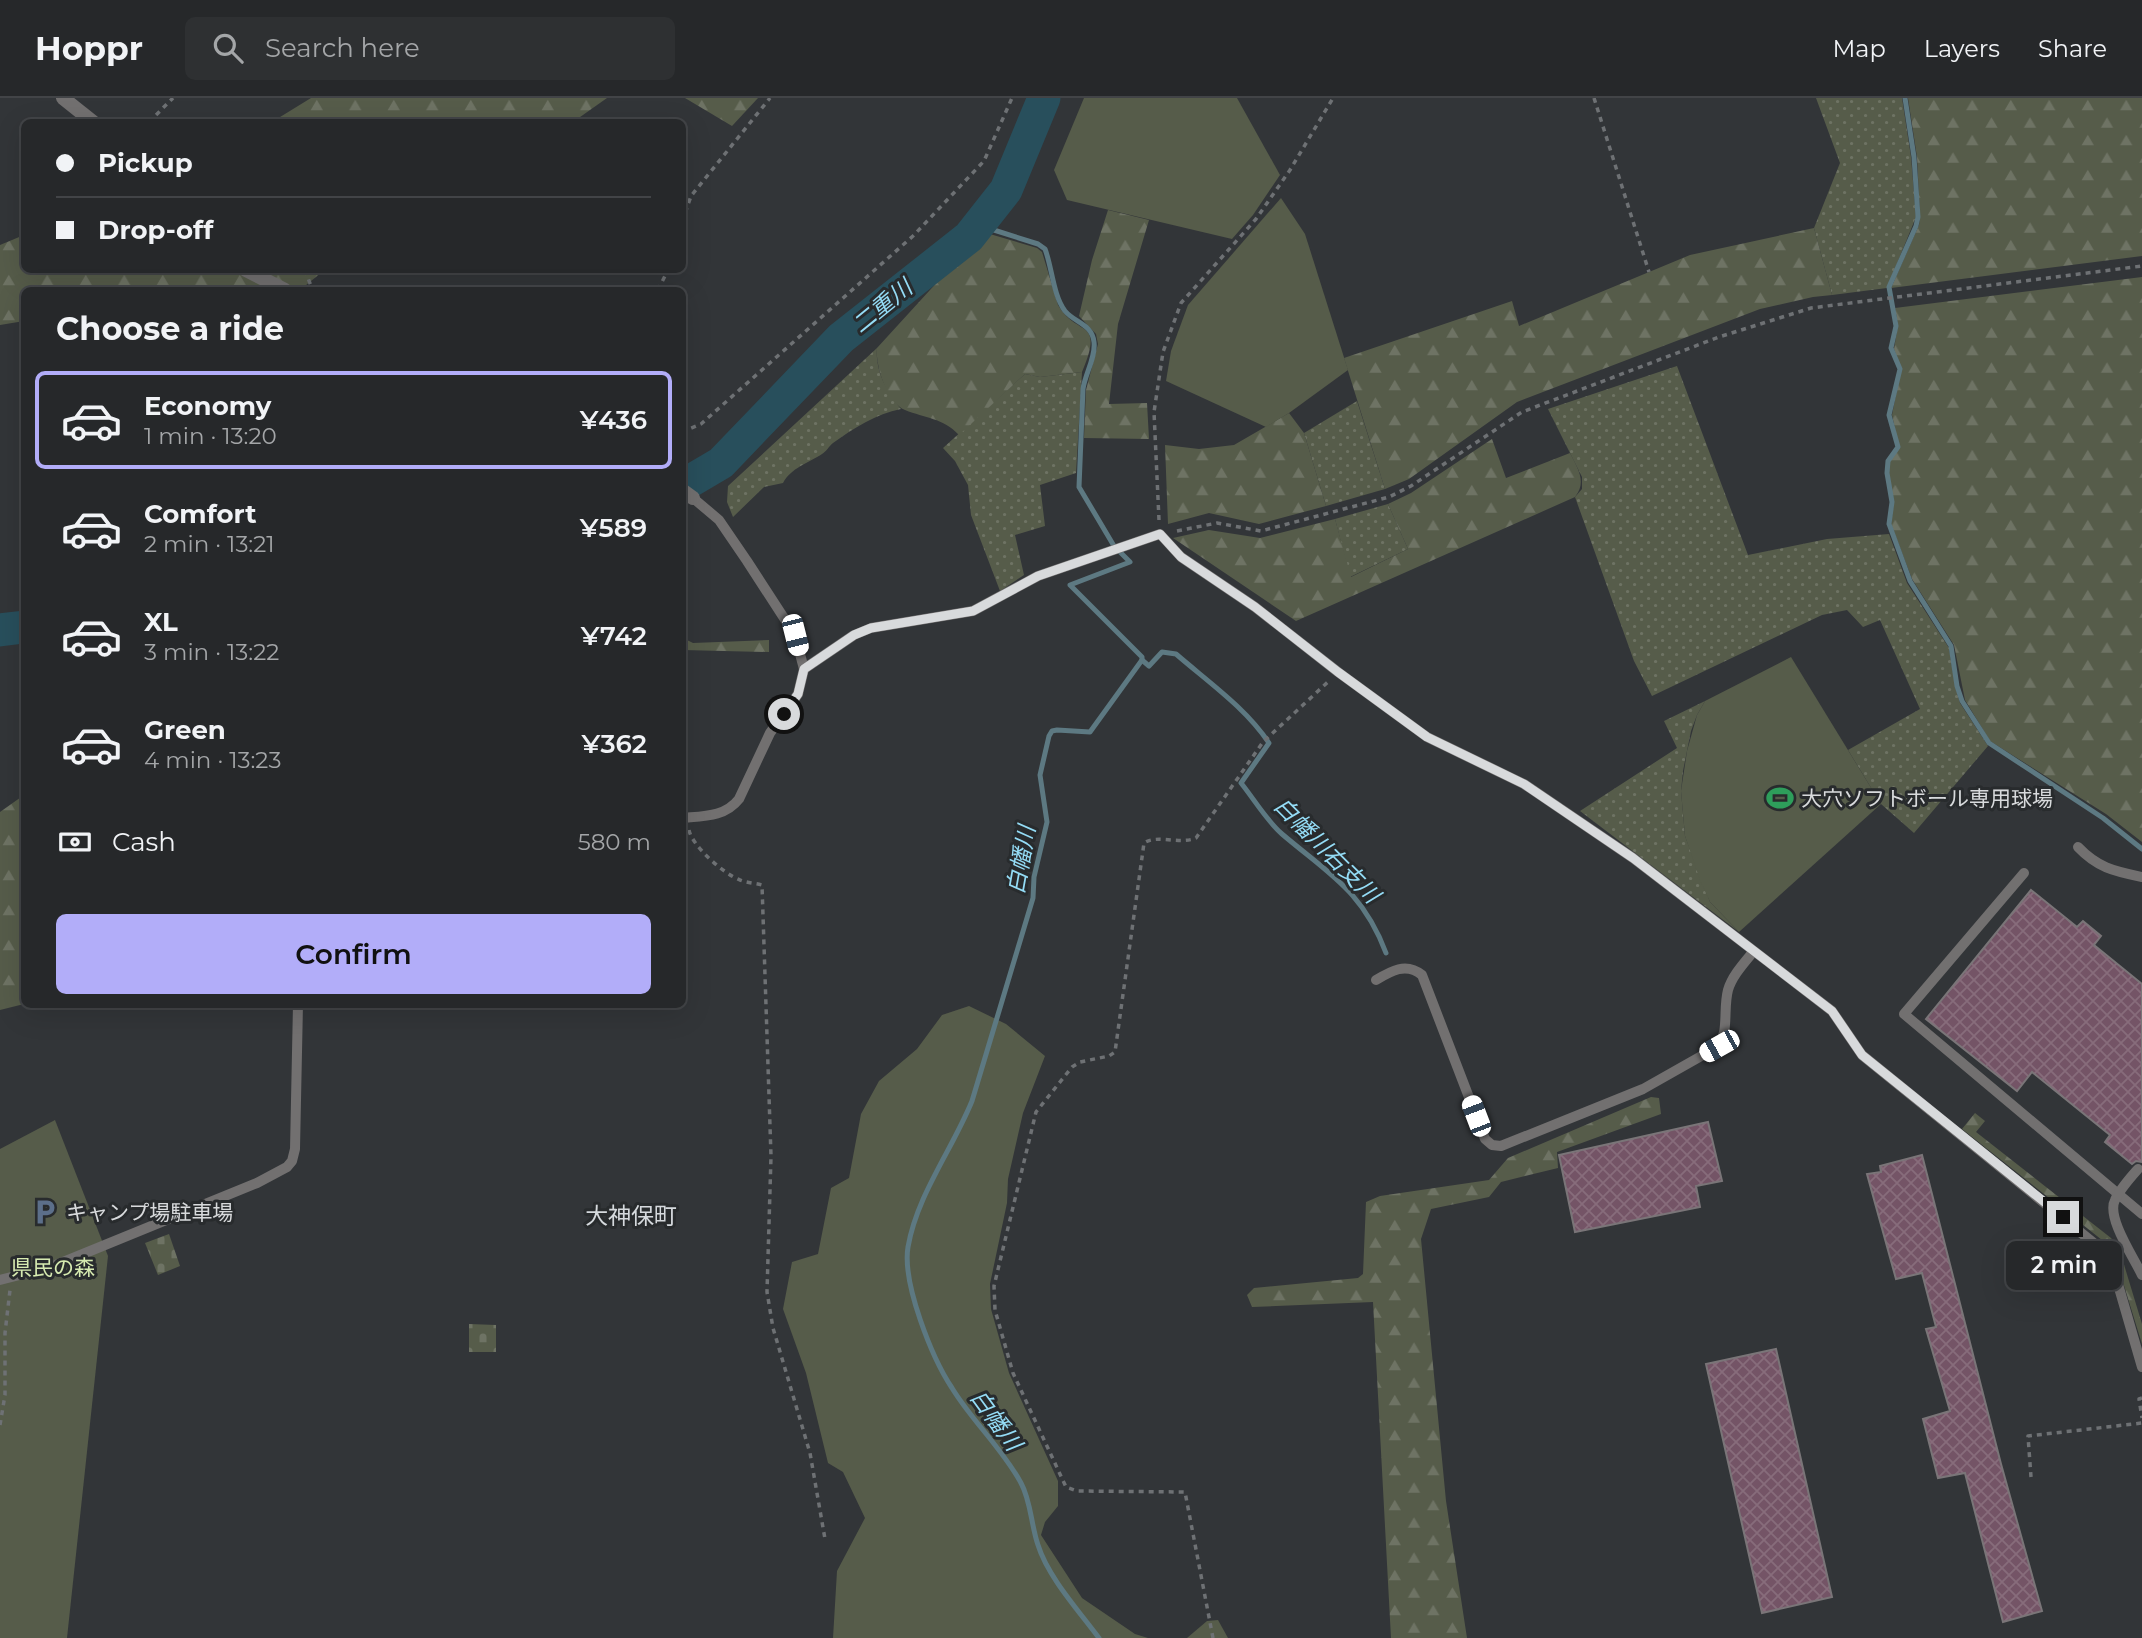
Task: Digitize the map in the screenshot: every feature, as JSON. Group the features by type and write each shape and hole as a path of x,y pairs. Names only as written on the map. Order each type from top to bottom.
{"street":[{"path":"63,98 89,119"},
{"path":"252,273 279,287"}],"lane":[{"path":"686,818 718,814 732,807 739,799 771,733 798,694 804,669 795,635 747,561 719,520 688,494"},
{"path":"804,669 854,635 871,628 973,611 1038,576 1160,534 1181,557 1255,607 1427,737 1524,784 1595,830 1832,1011 1862,1055 2110,1259 2142,1367"},
{"path":"2078,847 2091,860 2105,868 2142,877"},
{"path":"2024,873 1904,1014 2141,1210"},
{"path":"1376,980 1401,968 1412,969 1422,975 1485,1139 1492,1145 1502,1146 1643,1089 1719,1046 1724,1035 1728,989 1754,951"},
{"path":"0,1280 51,1267 109,1245 257,1183 287,1167 292,1161 295,1149 298,1008"},
{"path":"2138,1169 2114,1201 2113,1210 2122,1238 2142,1275"}],"path":[{"path":"152,119 173,98"},
{"path":"686,210 691,196 770,98"},
{"path":"686,430 701,424 914,236 984,161 1012,98"},
{"path":"1333,98 1290,170 1256,219 1181,303 1163,352 1154,412 1160,534 1217,523 1262,531 1389,497 1411,486 1522,412 1719,337 1811,308 2142,266"},
{"path":"1594,98 1649,272"},
{"path":"1213,1638 1185,1492 1077,1491 1066,1487 1013,1373 995,1310 994,1286 1035,1111 1072,1067 1115,1052 1144,843 1149,839 1184,842 1196,838 1263,742 1338,672"},
{"path":"686,821 698,849 738,880 762,885 771,1157 767,1292 773,1328 810,1453 825,1539"},
{"path":"0,1425 5,1395 6,1312 13,1277"},
{"path":"2031,1476 2028,1436 2142,1421 2138,1399 2142,1398"}],"green space":[{"path":"311,98 607,98 577,119 277,119"},
{"path":"685,98 758,98 732,126"},
{"path":"1084,98 1237,98 1280,175 1253,215 1232,239 1067,200 1054,170"},
{"path":"1816,98 1902,98 1916,217 1887,288 1832,295 1814,228 1840,163"},
{"path":"1908,98 2142,98 2142,256 1891,288 1920,217 1917,157"},
{"path":"1281,198 1305,234 1348,370 1266,427 1166,381 1171,351 1188,305"},
{"path":"1108,210 1149,220 1118,324 1109,404 1147,403 1149,439 1084,438 1086,390 1098,344 1096,334 1079,316 1092,260"},
{"path":"1814,228 1832,295 1760,309 1517,402 1409,479 1385,489 1344,358 1512,301 1519,326 1690,255"},
{"path":"983,232 1037,248 1042,252 1058,305 1065,315 1086,330 1091,343 1082,372 1040,377 1025,374 959,435 940,422 905,410 893,400 878,364 877,348"},
{"path":"21,236 21,273 321,273 304,287 21,287 21,322 0,325 0,245"},
{"path":"2142,277 2142,842 2106,814 1990,741 1965,700 1954,645 1912,579 1891,524 1894,502 1888,473 1890,461 1899,447 1892,415 1901,369 1894,349 1898,325 1895,308"},
{"path":"877,348 883,381 901,409 874,418 849,432 823,453 795,470 783,483 764,487 733,517 727,502 728,486"},
{"path":"1677,366 1748,555 1827,539 1889,534 1907,583 1949,648 1960,703 1988,746 1914,833 1881,804 1848,750 1920,709 1880,620 1863,627 1847,610 1822,615 1652,696 1634,661 1575,497 1582,489 1582,477 1548,409"},
{"path":"1082,372 1076,473 1040,485 1045,526 1015,535 1024,575 1000,591 971,515 968,485 955,461 943,448 1025,374 1040,377"},
{"path":"1357,401 1385,489 1326,506 1304,433"},
{"path":"1289,413 1304,433 1326,506 1259,524 1209,513 1168,524 1165,445 1199,449 1234,445"},
{"path":"1492,439 1506,478 1570,453 1581,481 1579,491 1575,497 1296,621 1173,538 1209,530 1260,538 1335,519 1351,577 1408,549 1388,504 1411,493"},
{"path":"1388,504 1408,549 1350,577 1335,519"},
{"path":"686,640 693,643 769,640 769,652 686,650"},
{"name":"大穴ソフトボール専用球場","path":"1791,657 1881,804 1739,932 1710,902 1685,836 1681,791 1687,751 1697,715 1705,701"},
{"path":"1705,701 1691,731 1683,771 1681,791 1685,836 1710,902 1739,932 1580,811 1677,748 1664,721"},
{"path":"21,797 21,1005 0,1010 0,812"},
{"path":"969,1006 1006,1024 1045,1056 1023,1113 1008,1179 1007,1203 990,1284 991,1309 1009,1373 1058,1481 1058,1506 1045,1522 1041,1535 1082,1598 1135,1634 1148,1638 833,1638 837,1571 865,1518 843,1472 828,1463 806,1373 783,1309 792,1262 818,1254 831,1188 849,1178 861,1114 879,1081 917,1049 942,1015"},
{"path":"1651,1097 1659,1098 1661,1114 1557,1152 1558,1168 1501,1182 1489,1197 1431,1209 1421,1239 1446,1501 1467,1638 1391,1638 1373,1302 1252,1307 1247,1295 1254,1288 1358,1278 1363,1274 1366,1202 1380,1196 1489,1180 1508,1158"},
{"path":"1975,1113 1985,1121 1976,1132 2111,1238 2119,1248 2142,1324 2142,1344 2114,1253 2107,1244 1962,1129"},
{"name":"県民の森","path":"55,1120 108,1256 67,1638 0,1638 0,1149"},
{"path":"169,1234 180,1266 158,1275 145,1243"},
{"path":"469,1324 496,1325 496,1352 469,1352"},
{"path":"1218,1620 1228,1638 1187,1638 1207,1621"}],"building":[{"path":"2031,890 2077,927 2083,921 2101,936 2094,945 2142,984 2142,1162 2136,1161 2132,1164 2105,1142 2110,1135 2032,1072 2017,1091 1926,1019"},
{"path":"1708,1122 1722,1181 1696,1186 1700,1207 1575,1232 1559,1155"},
{"path":"1922,1155 2001,1464 2042,1611 2003,1622 1965,1473 1938,1478 1923,1419 1950,1411 1926,1329 1936,1327 1922,1273 1896,1279 1867,1174 1881,1172 1880,1166"},
{"path":"1776,1349 1832,1597 1762,1613 1706,1364"}],"waterway":[{"name":"二重川","path":"686,484 721,463 841,338 969,237 1006,190 1044,98"},
{"path":"1905,98 1914,157 1918,217 1889,287 1896,326 1891,348 1900,369 1889,415 1898,447 1888,461 1887,473 1892,502 1889,524 1910,581 1951,646 1962,701 1989,743 2103,818 2142,849"},
{"name":"白幡川","path":"978,225 1038,244 1045,249 1061,304 1065,311 1087,327 1093,336 1093,354 1083,389 1079,487 1114,546 1130,562 1070,585 1142,660 1090,732 1057,730 1052,731 1049,736 1040,775 1047,822 1034,877 1033,898 972,1101 919,1209 908,1247 907,1262 920,1320 944,1375 1021,1483 1036,1537 1049,1569 1099,1638"},
{"name":"二重川","path":"0,630 21,627"},
{"name":"白幡川右支川","path":"1142,660 1149,666 1162,652 1176,654 1226,696 1260,730 1269,743 1241,783 1276,828 1343,885 1355,899 1367,914 1386,953"}],"place":[{"name":"大穴ソフトボール専用球場","path":"1780,798"},
{"name":"キャンプ場駐車場","path":"45,1212"}],"district":[{"name":"大神保町","path":"631,1216"}],"route":[{"path":"784,714 798,694 804,669 854,635 871,628 973,611 1038,576 1160,534 1181,557 1255,607 1427,737 1524,784 1595,830 1676,890 1832,1011 1862,1055 2063,1217"}]}
